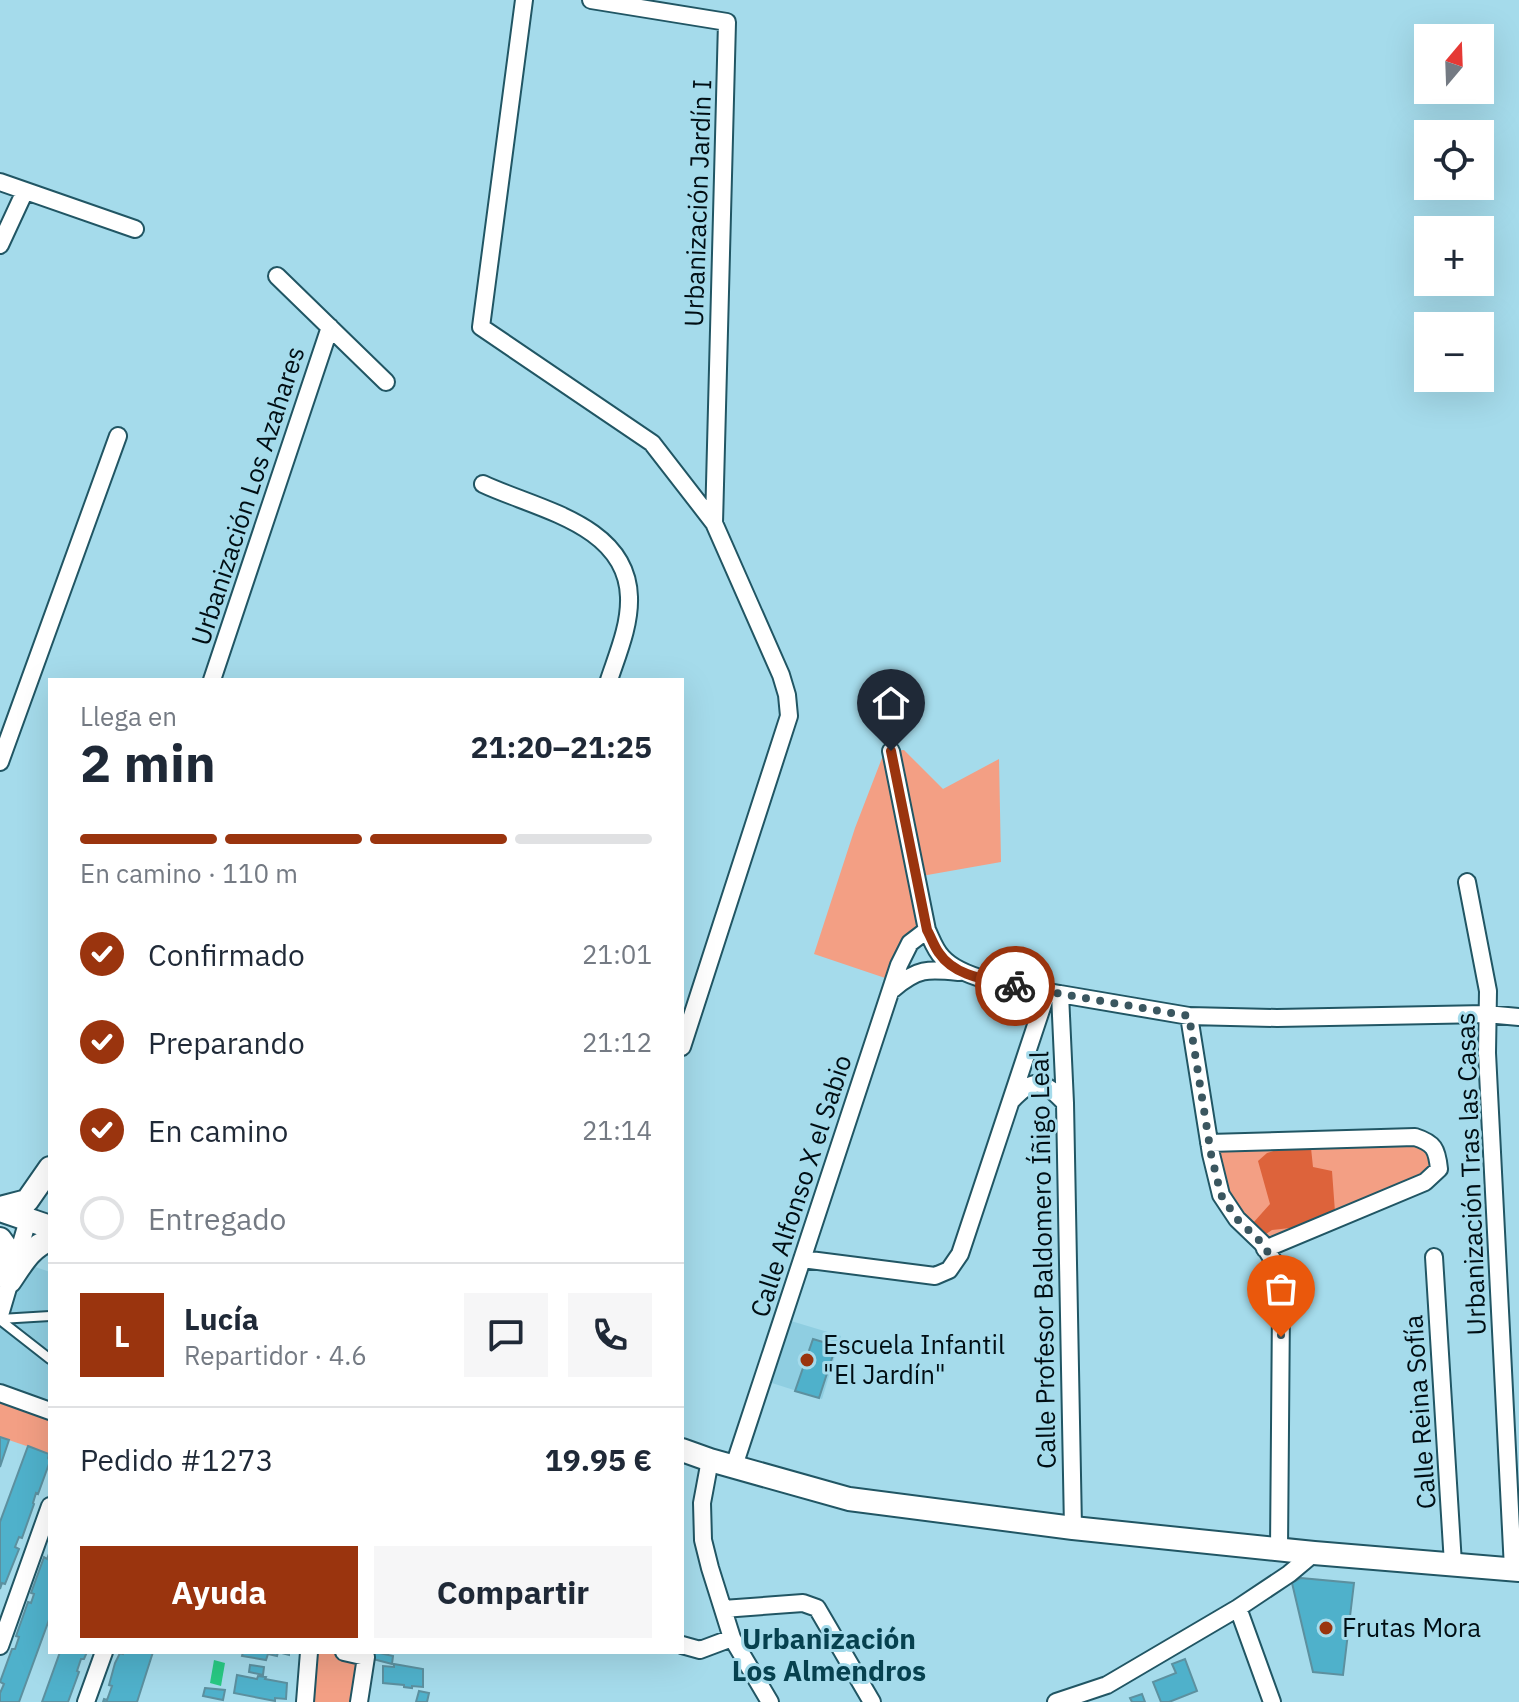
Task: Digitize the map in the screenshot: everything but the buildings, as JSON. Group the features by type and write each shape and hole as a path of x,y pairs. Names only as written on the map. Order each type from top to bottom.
{"main road":[{"path":"0,1209 27,1201 48,1171"},
{"path":"0,1209 48,1226"},
{"path":"4,1260 28,1254 48,1240"},
{"path":"684,1451 849,1499 1073,1528 1314,1553 1516,1569"}],"street":[{"name":"Urbanización Jardín I","path":"524,0 481,327 652,443 714,523 787,695 789,716 684,1041"},
{"name":"Urbanización Jardín I","path":"591,0 727,22 714,523"},
{"path":"0,182 135,229"},
{"path":"0,245 25,191"},
{"path":"277,276 386,382"},
{"name":"Urbanización Los Azahares","path":"213,678 330,327"},
{"path":"0,762 118,436"},
{"path":"483,484 578,524 598,536 622,563 629,595 627,618 610,678"},
{"path":"891,751 927,930 941,956 960,972"},
{"name":"Urbanización Tras las Casas","path":"1467,882 1488,991 1487,1053 1514,1465 1516,1569"},
{"name":"Calle Alfonso X el Sabio","path":"734,1466 899,965 910,943 927,930"},
{"path":"891,990 911,974 937,970 1189,1016 1277,1018 1486,1014 1519,1017"},
{"path":"802,1259 935,1276 949,1270 960,1254 1011,1101 1053,993"},
{"name":"Calle Profesor Baldomero Íñigo Leal","path":"1053,993 1065,1103 1073,1528"},
{"path":"1189,1016 1209,1143 1221,1195 1276,1265 1281,1306 1279,1549"},
{"path":"1011,1101 1025,1087 1039,1084 1051,1089 1065,1103"},
{"path":"1209,1143 1415,1137 1428,1141 1437,1154 1439,1169 1425,1182 1265,1249"},
{"path":"0,1318 4,1260 28,1220"},
{"name":"Calle Reina Sofía","path":"1434,1257 1453,1564"},
{"path":"0,1393 48,1410"},
{"path":"710,1460 702,1503 703,1540 732,1638 770,1702"},
{"path":"0,1646 48,1512"},
{"path":"1056,1702 1107,1685 1238,1608 1314,1553"},
{"path":"723,1609 803,1603 817,1608 872,1702"},
{"path":"1238,1608 1272,1702"},
{"path":"684,1646 700,1650 732,1638"},
{"path":"86,1702 103,1654"},
{"path":"305,1702 309,1654"},
{"path":"353,1654 366,1657 359,1702"},
{"path":"1107,1685 1113,1702"}],"lane":[{"path":"0,1318 48,1316"},
{"path":"0,1318 48,1357"}],"shaded area":[{"path":"904,750 943,789 999,759 1001,862 916,877 927,930 894,981 814,954 855,828 882,758 891,751"},
{"path":"1428,1141 1439,1169 1265,1249 1237,1219 1209,1143"},
{"path":"1287,1147 1311,1148 1313,1167 1332,1171 1335,1212 1299,1227 1272,1230 1263,1236 1253,1223 1270,1204 1258,1161 1267,1153"},
{"path":"0,1255 48,1271 48,1403 0,1386"},
{"name":"Escuela Infantil \"El Jardín\"","path":"791,1321 841,1336 822,1399 772,1383"},
{"path":"0,1393 48,1410 48,1453 0,1437"},
{"path":"309,1654 366,1657 359,1702 305,1702"},
{"path":"214,1660 225,1663 221,1686 210,1683"}],"way so far":[{"path":"1015,986 1189,1016 1211,1154 1221,1195 1237,1219 1262,1243 1276,1265 1281,1337"}],"place":[{"name":"Escuela Infantil \"El Jardín\"","path":"807,1360"},
{"name":"Frutas Mora","path":"1326,1628"}],"district":[{"name":"Urbanización Los Almendros","path":"829,1655"}],"route":[{"path":"891,751 927,930 941,956 960,972 1015,986"}]}
